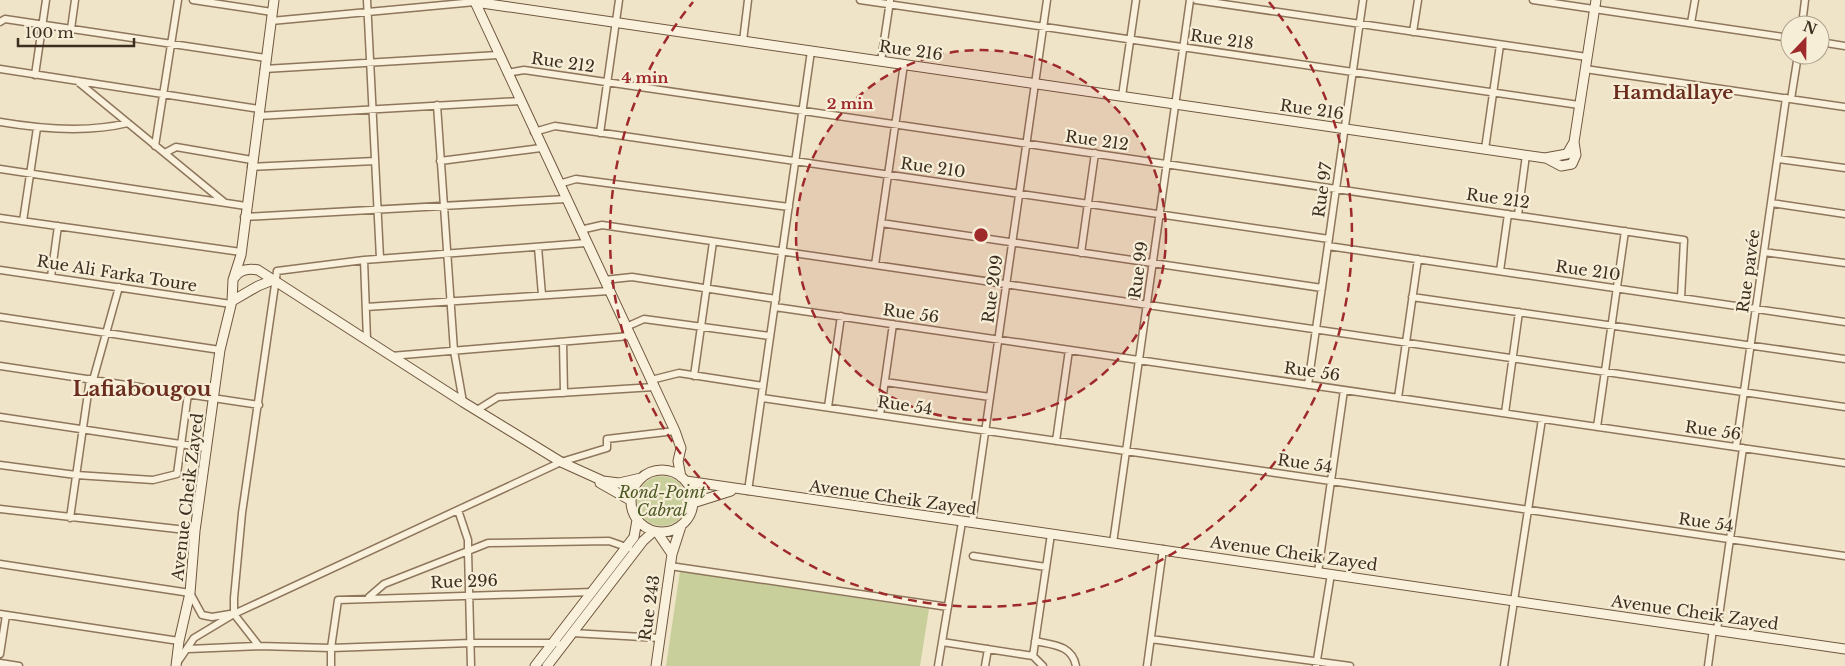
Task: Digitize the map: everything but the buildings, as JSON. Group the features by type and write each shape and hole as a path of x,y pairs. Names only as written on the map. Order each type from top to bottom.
{"street":[{"path":"35,75 46,0"},
{"path":"71,29 75,0"},
{"path":"155,146 178,0"},
{"name":"Rue 216","path":"193,0 271,16 367,12 475,1 1545,158 1566,154 1574,142 1579,105"},
{"name":"Avenue Cheik Zayed","path":"176,664 179,641 190,593 195,531 220,350 231,303 232,282 241,254 244,217 274,0"},
{"path":"367,0 380,258"},
{"path":"600,132 619,0"},
{"path":"743,41 748,0"},
{"name":"Rue 218","path":"860,0 890,2 1043,27 1579,105"},
{"name":"Rue 209","path":"972,524 1047,0"},
{"path":"1122,96 1136,0"},
{"name":"Rue 99","path":"1113,543 1190,0"},
{"path":"1196,0 1587,57"},
{"name":"Rue 97","path":"1308,385 1363,0"},
{"path":"1413,32 1418,0"},
{"path":"1533,0 1595,4 1691,23 1780,36"},
{"path":"1691,23 1695,0"},
{"path":"1804,15 1806,0"},
{"path":"475,1 541,148 675,431 681,448 678,460 684,479 692,492 693,504 691,512 681,526 665,532 655,532 631,549 593,592 558,643 547,666"},
{"path":"882,61 890,2"},
{"path":"1579,105 1595,4"},
{"path":"0,22 6,19 266,58"},
{"path":"1830,44 1845,46"},
{"path":"1485,149 1500,45"},
{"path":"748,491 811,51"},
{"path":"264,69 498,55"},
{"path":"875,265 904,64"},
{"name":"Rue pavée","path":"1708,666 1730,539 1744,393 1771,203 1796,65"},
{"path":"1585,68 1845,107"},
{"path":"0,69 163,94 258,112 372,109 520,101"},
{"name":"Rue 212","path":"507,73 524,70 1684,240 1681,298"},
{"path":"77,81 225,202"},
{"path":"437,105 454,351 463,402"},
{"path":"0,122 37,128 103,128 128,123"},
{"name":"Rue 210","path":"534,132 555,126 600,132 1160,214 1418,259 1845,322"},
{"path":"23,221 37,128"},
{"path":"164,153 176,147 251,164 375,161"},
{"path":"440,160 541,148"},
{"path":"1081,252 1095,153"},
{"path":"1518,215 1526,155"},
{"path":"1778,158 1845,168"},
{"path":"0,169 246,206"},
{"path":"558,184 576,179 789,208"},
{"path":"244,217 378,208 566,199"},
{"path":"1771,203 1845,214"},
{"path":"1500,271 1508,214"},
{"path":"0,218 241,254 259,271 274,281 463,402 562,462 603,481 619,483 641,478 658,470 667,470 684,479"},
{"path":"881,223 1322,288"},
{"path":"580,230 602,225 1845,407"},
{"path":"51,277 58,226"},
{"path":"1597,427 1625,231"},
{"path":"694,376 714,242"},
{"path":"259,646 234,614 242,513 260,405 276,273 279,270 380,258 586,243"},
{"path":"538,246 542,295"},
{"path":"1764,252 1845,264"},
{"path":"1398,398 1418,259"},
{"path":"364,260 367,340"},
{"path":"259,271 247,269 240,272 232,282 240,291 274,281"},
{"name":"Rue Ali Farka Toure","path":"0,270 231,303"},
{"path":"231,303 254,288 262,278 259,271"},
{"path":"604,280 632,277 776,298"},
{"path":"70,518 92,380 119,287"},
{"path":"366,307 609,291"},
{"path":"1412,297 1845,359"},
{"name":"Rue 56","path":"775,307 1845,463"},
{"path":"1505,413 1519,312"},
{"path":"828,407 841,316"},
{"path":"0,317 220,350"},
{"path":"626,327 644,320 770,336"},
{"path":"880,415 893,324"},
{"path":"391,356 630,336"},
{"path":"563,342 564,393"},
{"path":"1056,441 1070,350"},
{"path":"0,366 260,405"},
{"path":"477,410 498,397 564,393 652,383 678,373 763,386"},
{"path":"885,382 990,397"},
{"path":"1318,572 1344,390"},
{"path":"0,466 76,475 153,480 177,474 188,394"},
{"name":"Rue 54","path":"762,398 1845,556"},
{"path":"0,417 207,448"},
{"path":"1504,666 1542,419"},
{"path":"176,664 201,632 234,614 562,462 607,448 607,439 675,431"},
{"path":"667,470 678,460"},
{"path":"571,466 630,500"},
{"path":"641,478 634,488 630,500 632,510 637,520 655,532 672,554"},
{"name":"Avenue Cheik Zayed","path":"684,479 738,490 972,524 1163,549 1845,649"},
{"name":"Avenue Cheik Zayed","path":"693,504 719,493 738,490"},
{"path":"0,509 195,531"},
{"path":"458,510 468,540 471,666"},
{"path":"535,666 558,643 572,633 631,549 637,520"},
{"path":"938,666 962,522"},
{"name":"Rue 243","path":"656,666 672,554 681,526"},
{"path":"1033,656 1051,534"},
{"path":"369,597 384,584 488,544 608,541 631,549"},
{"path":"1147,666 1163,549"},
{"path":"973,556 1046,567"},
{"path":"0,564 190,593 202,615 212,617 234,614"},
{"path":"670,566 948,607"},
{"path":"1316,664 1331,574"},
{"name":"Rue 296","path":"331,648 336,601 369,597 593,592"},
{"path":"0,654 3,615 179,641"},
{"path":"572,633 660,638"},
{"path":"1151,639 1316,664 1350,666"},
{"path":"942,642 1033,656 1043,666"},
{"path":"1035,642 1067,649 1074,656 1076,666"},
{"path":"188,648 259,646 331,648 471,643 558,643"},
{"path":"331,648 331,666"},
{"path":"985,666 988,649"},
{"path":"0,663 18,666"}],"green space":[{"name":"Rond-Point Cabral","path":"657,476 667,476 680,483 687,496 687,506 680,519 667,526 657,526 648,522 641,515 637,506 637,496 641,487 648,480"},
{"path":"680,571 929,609 920,666 666,666"}],"district":[{"name":"Hamdallaye","path":"1673,92"},
{"name":"Lafiabougou","path":"142,389"}]}
